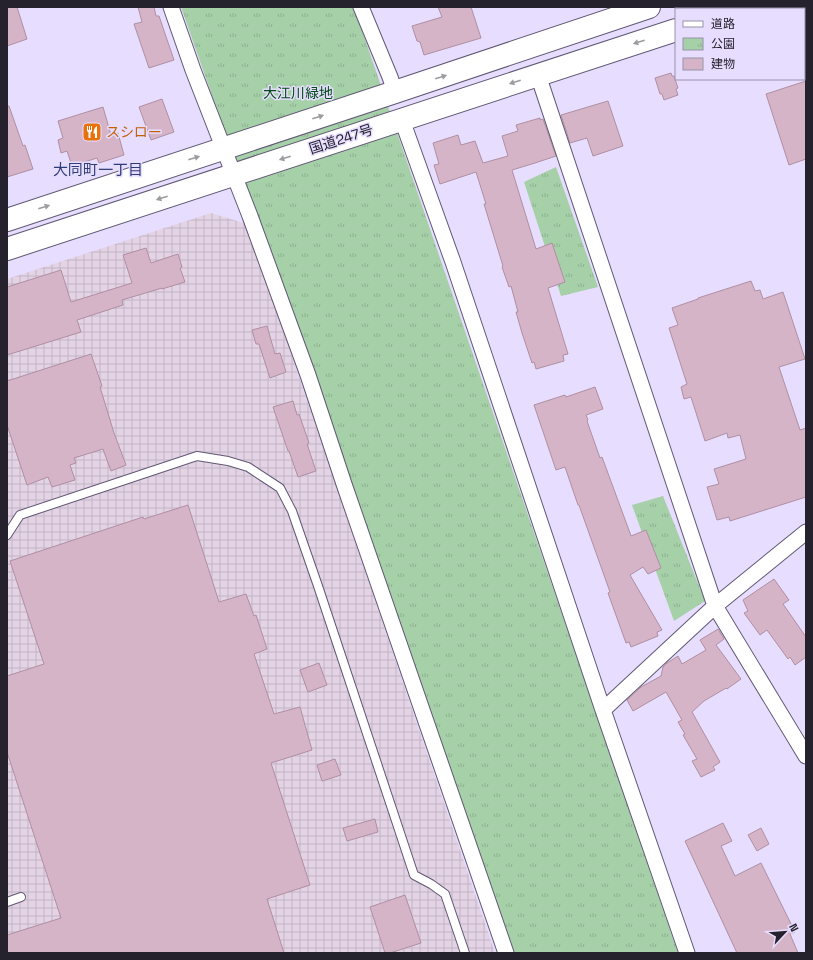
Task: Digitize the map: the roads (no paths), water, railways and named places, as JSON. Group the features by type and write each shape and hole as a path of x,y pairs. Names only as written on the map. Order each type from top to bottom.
{"highway":[{"name":"国道247号","path":"7,220 395,92 605,15 649,7"},
{"name":"国道247号","path":"7,249 675,30"}],"street":[{"path":"171,7 192,70 234,175 308,375 344,484 506,953"},
{"path":"361,7 395,92"},
{"path":"538,75 715,606 806,756"},
{"path":"402,120 453,262 687,953"},
{"path":"604,710 715,606 806,532"}],"lane":[{"path":"7,535 20,515 197,456 228,461 248,467 280,488 292,511 318,586 414,875 431,884 445,894 465,953"},
{"path":"7,902 21,897"}],"place":[{"name":"スシロー","path":"92,132"}],"district":[{"name":"大同町一丁目","path":"98,169"}],"park label":[{"name":"大江川緑地","path":"298,93"}]}
